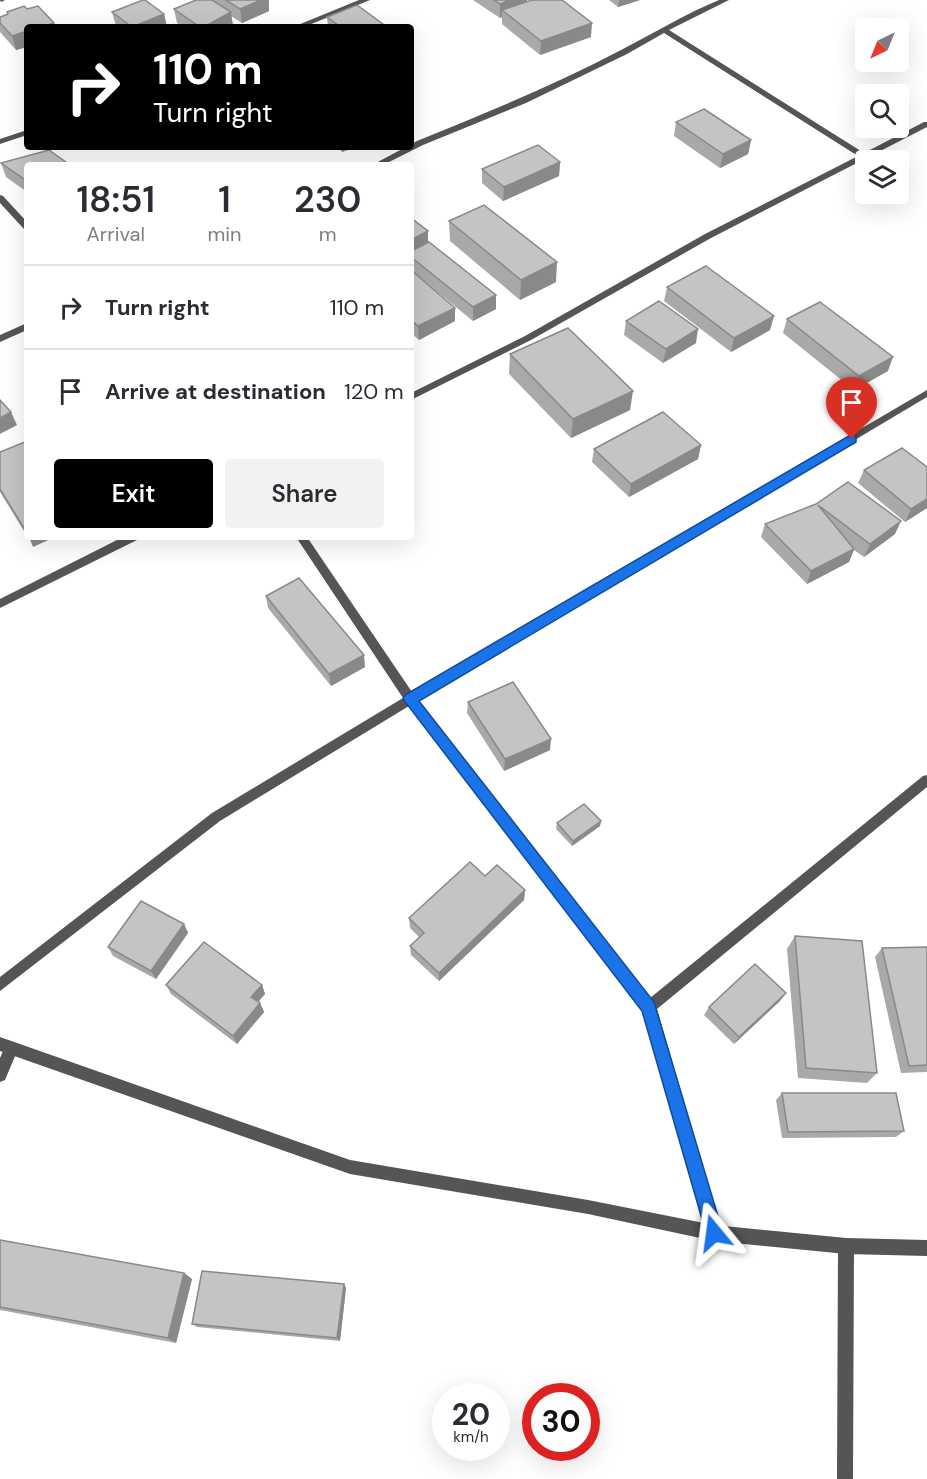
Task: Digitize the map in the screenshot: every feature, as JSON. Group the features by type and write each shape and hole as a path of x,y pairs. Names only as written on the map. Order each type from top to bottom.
{"street":[{"path":"305,24 366,0"},
{"path":"414,146 524,101 694,13 725,0"},
{"path":"664,30 855,152"},
{"path":"880,150 927,124"},
{"path":"0,142 24,133"},
{"path":"382,162 406,150"},
{"path":"414,395 528,338 708,236 855,163"},
{"path":"0,198 24,224"},
{"path":"0,339 24,327"},
{"path":"0,985 216,817 410,699 927,393"},
{"path":"0,604 127,540"},
{"path":"303,540 410,699 649,1007 714,1233"},
{"path":"649,1007 927,780"},
{"path":"0,1075 6,1046 350,1167 588,1207 714,1233 846,1246 927,1248"},
{"path":"845,1479 846,1246"}],"building":[{"path":"145,0 164,14 139,24 128,24 112,12"},
{"path":"196,0 212,0 231,12 209,24 196,24 174,9"},
{"path":"226,0 261,0 240,9"},
{"path":"494,0 510,0 500,4"},
{"path":"532,0 562,0 592,23 541,41 502,10"},
{"path":"357,5 383,24 337,24 327,17"},
{"path":"24,6 27,9 38,6 54,23 24,24 24,32 12,36 0,23 0,17 8,14 7,12"},
{"path":"704,109 751,140 723,154 676,122"},
{"path":"538,145 560,162 504,187 482,169"},
{"path":"49,150 66,162 24,162 24,179 1,163"},
{"path":"484,205 557,262 521,280 449,221"},
{"path":"414,220 428,231 414,238"},
{"path":"429,242 496,295 473,307 414,259 414,250"},
{"path":"706,266 774,316 734,338 667,287"},
{"path":"414,273 455,308 418,326 414,323"},
{"path":"659,301 698,329 666,349 626,321"},
{"path":"820,302 893,357 859,376 787,319"},
{"path":"568,328 633,391 573,419 510,354"},
{"path":"0,400 11,412 0,418"},
{"path":"663,412 701,445 631,484 594,449"},
{"path":"24,442 24,528 0,489 0,452"},
{"path":"902,448 927,467 927,499 911,509 864,470"},
{"path":"848,482 901,521 870,544 818,505 854,549 811,571 765,524 816,504"},
{"path":"299,578 364,655 329,674 266,596"},
{"path":"513,682 551,739 505,759 468,702"},
{"path":"584,804 601,821 573,841 557,823"},
{"path":"470,862 485,876 497,865 525,890 439,973 410,946 424,933 409,918"},
{"path":"141,901 184,924 151,971 108,947"},
{"path":"795,936 862,941 877,1073 806,1068"},
{"path":"204,942 262,985 251,997 260,1003 233,1036 166,985"},
{"path":"927,947 927,1065 909,1066 882,948"},
{"path":"755,964 786,993 739,1037 709,1007"},
{"path":"782,1093 896,1093 904,1131 788,1132"},
{"path":"0,1240 184,1273 168,1338 0,1307"},
{"path":"202,1271 344,1284 337,1338 192,1324"}],"route":[{"path":"714,1233 649,1007 410,699 852,439"}]}
